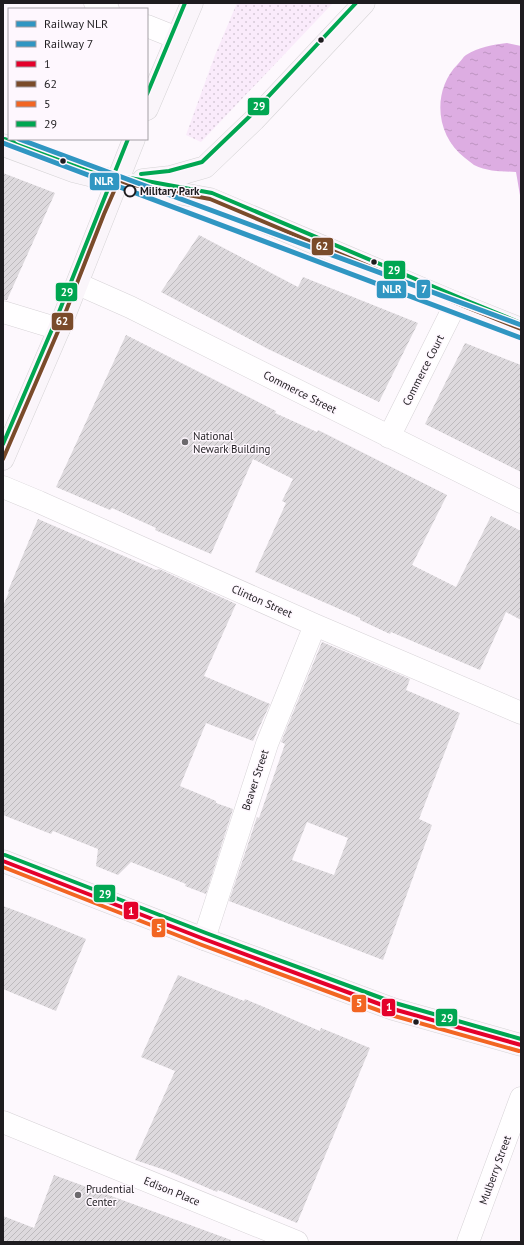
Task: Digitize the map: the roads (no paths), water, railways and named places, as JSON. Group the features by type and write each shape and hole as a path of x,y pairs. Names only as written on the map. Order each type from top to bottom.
{"main road":[{"path":"148,107 192,3"},
{"path":"118,182 170,177 205,167 254,120 364,3"},
{"path":"3,459 78,284 134,140"},
{"path":"3,145 73,171 118,182 210,199 521,329"},
{"path":"3,861 204,939 394,1009 521,1045"}],"street":[{"path":"95,3 106,8"},
{"path":"148,26 177,38"},
{"name":"Commerce Street","path":"78,284 130,307 521,502"},
{"name":"Commerce Court","path":"389,437 456,303"},
{"path":"3,312 59,329"},
{"name":"Clinton Street","path":"3,487 315,625 521,713"},
{"name":"Beaver Street","path":"204,939 267,744 315,625"},
{"name":"Mulberry Street","path":"468,1242 521,1098"},
{"name":"Edison Place","path":"3,1122 297,1242"}],"water":[{"path":"507,43 521,46 521,201 516,172 484,169 474,165 465,158 455,148 448,137 440,112 444,86 450,75 464,57 481,48"}],"rail line":[{"name":"7","path":"22,140 521,325"},
{"name":"NLR","path":"3,143 521,338"}],"place":[{"name":"Military Park","path":"130,191"},
{"name":"National Newark Building","path":"185,442"},
{"name":"Prudential Center","path":"78,1195"}]}
